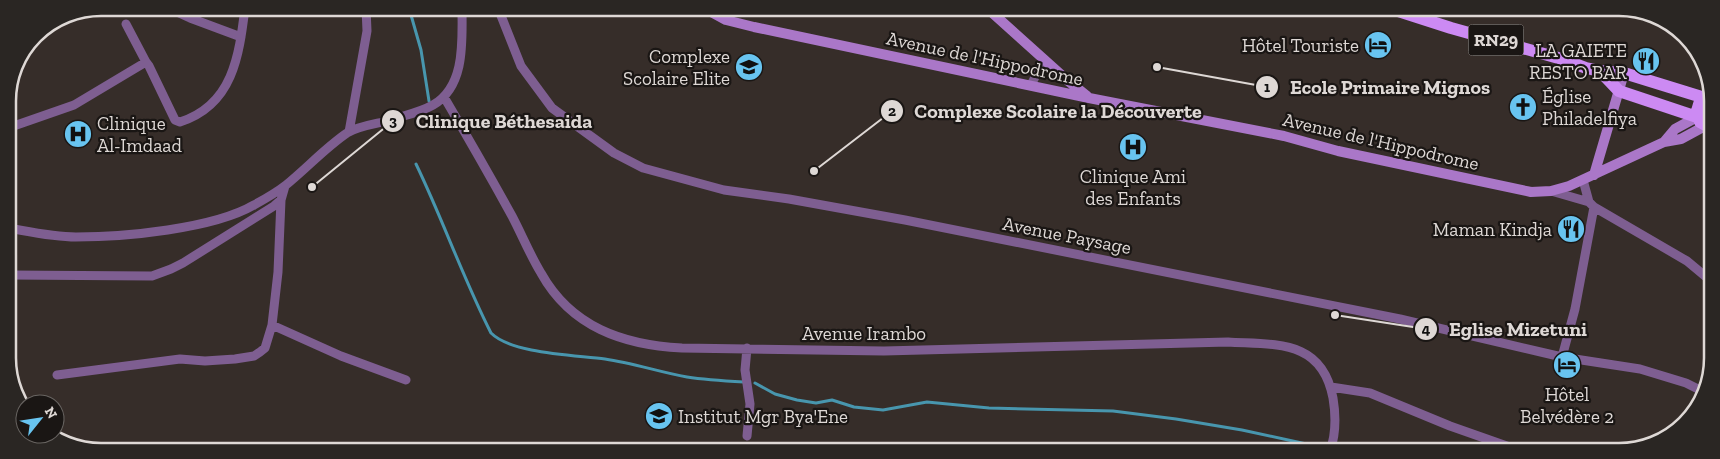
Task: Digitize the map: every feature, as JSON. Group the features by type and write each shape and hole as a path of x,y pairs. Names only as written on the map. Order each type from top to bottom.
{"main road":[{"name":"RN29","path":"1415,16 1600,72 1624,73 1703,96"},
{"name":"RN29","path":"1600,72 1618,91 1704,128"},
{"path":"1704,101 1698,106 1704,120"}],"street":[{"path":"186,16 241,36"},
{"path":"126,24 175,120 180,122 208,107 222,94 233,68 244,16"},
{"path":"349,132 367,31 366,16"},
{"path":"16,229 76,237 150,232 216,220 252,206 285,186 349,132 434,105 444,97 455,80 460,64 462,16"},
{"name":"Avenue Paysage","path":"501,16 521,66 552,108 614,153 642,168 724,190 788,199 905,220 1400,318 1562,357 1640,369 1697,389"},
{"name":"Avenue de l'Hippodrome","path":"719,16 726,20 754,27 1089,98 1284,136 1338,151 1531,192 1551,191 1583,180 1664,142 1675,129 1704,130"},
{"path":"996,16 1066,80 1089,98"},
{"path":"1032,85 1044,59"},
{"path":"16,125 74,105 146,62"},
{"path":"1594,175 1624,73"},
{"name":"Avenue Irambo","path":"444,97 512,216 542,275 556,295 574,314 602,331 639,343 662,347 884,351 1228,342 1283,345 1300,350 1313,357 1323,369 1331,387 1335,409 1334,443"},
{"path":"1562,357 1575,309 1591,204 1583,180"},
{"path":"57,375 180,359 205,361 247,358 254,356 265,348 272,325 278,272 281,200 285,186"},
{"path":"1551,191 1591,204 1687,260 1704,275"},
{"path":"16,275 152,276 183,263 281,200"},
{"path":"272,325 324,349 406,380"},
{"path":"747,348 745,370 750,404 747,436"},
{"path":"1331,387 1370,393 1491,443"}],"waterway":[{"path":"411,16 421,50 429,101"},
{"path":"416,164 491,333 501,340 529,349 605,359 687,377 744,382"},
{"path":"755,383 775,394 816,403 832,400 854,407 883,410 927,402 989,408 1113,411 1242,430 1302,443"}],"place":[{"name":"Hôtel Touriste","path":"1378,45"},
{"name":"LA GAIETE RESTO BAR","path":"1646,61"},
{"name":"Complexe Scolaire Elite","path":"749,67"},
{"name":"Ecole Primaire Mignos","path":"1157,67"},
{"name":"Église Philadelfiya","path":"1523,107"},
{"name":"Clinique Al-Imdaad","path":"78,134"},
{"name":"Clinique Ami des Enfants","path":"1133,147"},
{"name":"Complexe Scolaire la Découverte","path":"814,171"},
{"name":"Clinique Béthesaida","path":"312,187"},
{"name":"Maman Kindja","path":"1571,229"},
{"name":"Eglise Mizetuni","path":"1335,315"},
{"name":"Hôtel Belvédère 2","path":"1567,365"},
{"name":"Institut Mgr Bya'Ene","path":"659,416"}]}
